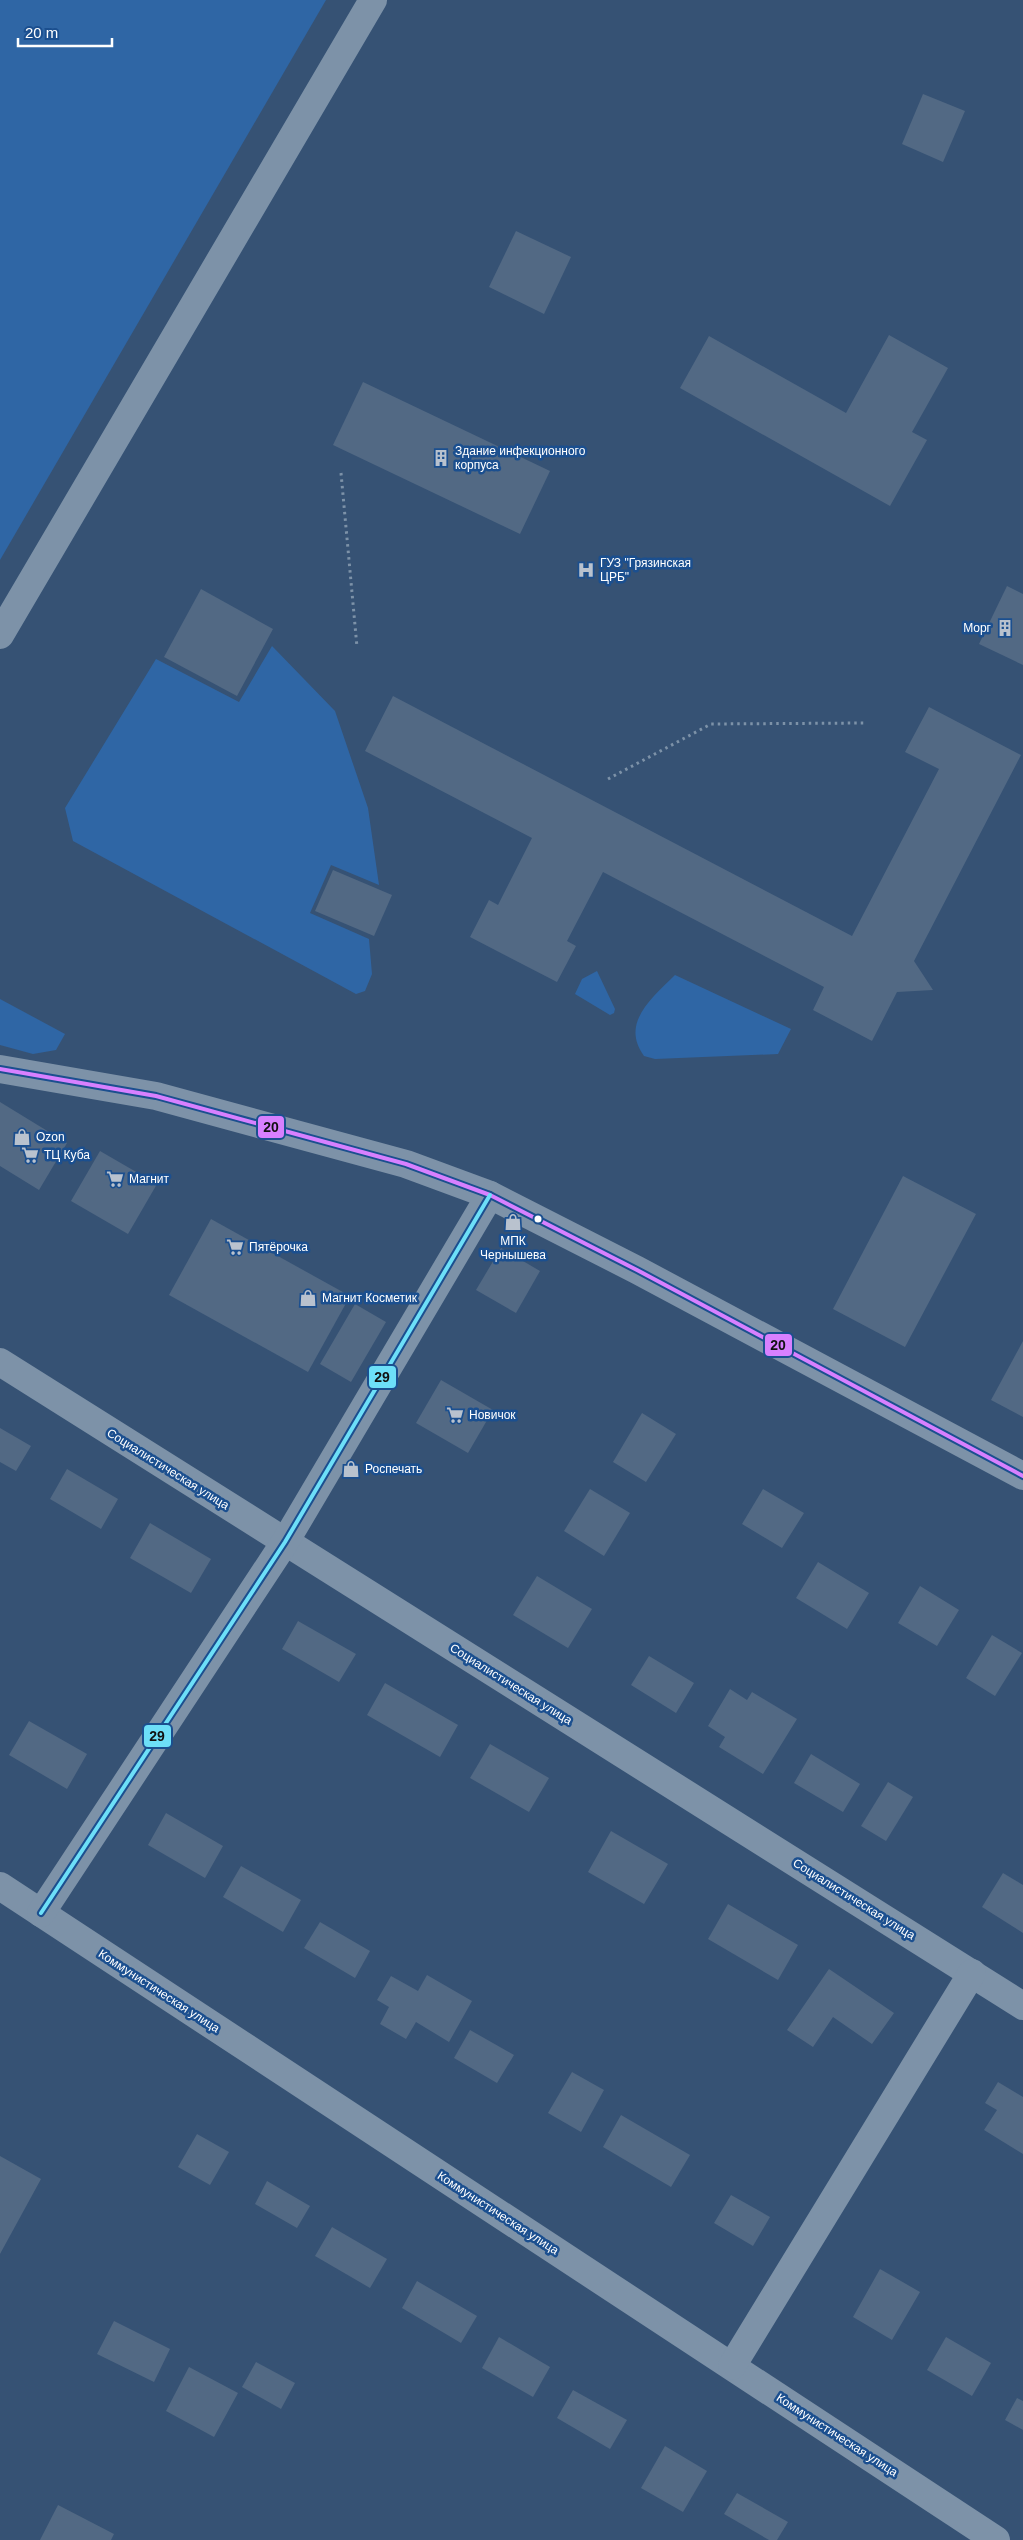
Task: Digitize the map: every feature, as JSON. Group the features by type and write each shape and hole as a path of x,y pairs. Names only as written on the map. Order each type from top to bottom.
{"street":[{"path":"0,635 373,0"},
{"path":"0,1069 156,1096 406,1164 490,1195 637,1270 1023,1476"},
{"path":"41,1913 285,1542 490,1195"},
{"name":"Социалистическая улица","path":"0,1362 1023,2006"},
{"name":"Коммунистическая улица","path":"0,1886 996,2540"},
{"path":"732,2366 972,1973"}],"path":[{"path":"341,473 357,647"},
{"path":"608,779 711,724 864,723"}],"shaded area":[{"path":"0,0 326,0 0,560"},
{"path":"272,646 335,711 368,808 379,885 331,865 310,913 369,939 372,974 365,991 356,994 73,841 65,808 156,659 239,702"},
{"path":"597,971 615,1009 614,1013 610,1015 575,994 582,979"},
{"path":"675,975 791,1029 778,1054 655,1059 644,1056 637,1044 635,1033 637,1022 649,1002"},
{"path":"0,999 65,1034 56,1050 33,1054 0,1045"}],"building":[{"path":"923,94 965,111 943,162 902,144"},
{"path":"516,231 571,257 544,314 489,287"},
{"path":"889,335 948,368 912,432 927,440 890,506 680,388 709,336 846,413"},
{"name":"Здание инфекционного корпуса","path":"363,382 550,471 520,534 333,445"},
{"name":"Морг","path":"1007,586 1023,594 1023,665 979,644"},
{"path":"201,589 273,629 237,696 164,657"},
{"path":"393,696 852,936 939,769 905,752 929,707 1021,755 914,961 933,990 897,992 872,1041 813,1010 824,987 603,872 567,941 576,946 557,982 470,937 489,900 498,905 532,838 365,751"},
{"path":"333,870 392,895 374,936 315,911"},
{"name":"ТЦ Куба","path":"0,1102 67,1143 39,1190 0,1166"},
{"path":"100,1151 157,1184 128,1234 71,1201"},
{"path":"903,1176 976,1214 905,1347 833,1309"},
{"path":"211,1219 350,1296 308,1372 169,1295"},
{"path":"501,1248 540,1271 516,1313 476,1290"},
{"path":"355,1304 386,1322 351,1382 320,1364"},
{"path":"1023,1341 1023,1417 991,1400"},
{"path":"441,1380 493,1410 468,1453 416,1423"},
{"path":"642,1413 676,1434 646,1482 613,1462"},
{"path":"0,1428 31,1446 16,1471 0,1462"},
{"path":"67,1469 118,1499 101,1529 50,1499"},
{"path":"590,1489 630,1513 604,1556 564,1531"},
{"path":"763,1489 804,1513 782,1548 742,1524"},
{"path":"150,1523 211,1559 191,1593 130,1558"},
{"path":"818,1562 869,1593 847,1629 796,1598"},
{"path":"537,1576 592,1609 568,1648 513,1615"},
{"path":"920,1586 959,1610 937,1646 898,1623"},
{"path":"298,1621 356,1654 339,1682 282,1649"},
{"path":"992,1635 1022,1653 995,1696 966,1678"},
{"path":"649,1656 694,1683 676,1713 631,1685"},
{"path":"385,1683 458,1725 440,1757 367,1715"},
{"path":"730,1689 747,1700 752,1692 797,1719 763,1774 719,1747 725,1737 708,1726"},
{"path":"29,1721 87,1754 67,1789 9,1755"},
{"path":"490,1744 549,1778 529,1812 470,1778"},
{"path":"811,1754 860,1784 843,1812 794,1783"},
{"path":"888,1782 913,1797 886,1841 861,1826"},
{"path":"166,1813 223,1846 205,1878 148,1845"},
{"path":"611,1831 668,1864 644,1904 588,1872"},
{"path":"241,1866 301,1900 283,1932 223,1897"},
{"path":"1003,1873 1023,1885 1023,1933 982,1907"},
{"path":"728,1904 798,1945 778,1980 708,1939"},
{"path":"320,1922 370,1951 355,1978 304,1948"},
{"path":"829,1969 894,2013 872,2044 833,2017 813,2047 787,2030"},
{"path":"427,1975 472,2001 449,2042 416,2022 406,2039 380,2024 389,2007 377,2000 391,1976 418,1991"},
{"path":"470,2030 514,2055 497,2083 454,2058"},
{"path":"572,2072 604,2090 581,2132 548,2113"},
{"path":"998,2082 1023,2097 1023,2154 984,2130 997,2110 985,2103"},
{"path":"621,2115 690,2155 671,2187 603,2147"},
{"path":"197,2134 229,2152 210,2185 178,2167"},
{"path":"0,2156 41,2179 0,2254"},
{"path":"267,2181 310,2206 297,2228 255,2204"},
{"path":"731,2195 770,2217 753,2246 714,2223"},
{"path":"332,2227 387,2259 370,2288 315,2256"},
{"path":"880,2269 920,2292 892,2340 853,2317"},
{"path":"417,2281 477,2316 461,2343 402,2308"},
{"path":"114,2321 170,2349 154,2382 97,2354"},
{"path":"499,2337 550,2367 533,2397 482,2368"},
{"path":"946,2337 991,2363 972,2396 927,2370"},
{"path":"256,2362 295,2383 281,2409 242,2387"},
{"path":"189,2367 238,2393 214,2437 166,2411"},
{"path":"573,2390 627,2420 610,2449 557,2418"},
{"path":"1017,2398 1023,2401 1023,2430 1005,2420"},
{"path":"665,2446 707,2471 683,2512 641,2488"},
{"path":"737,2493 788,2522 777,2540 769,2540 724,2514"},
{"path":"58,2505 114,2534 111,2540 40,2540"}],"transit line":[{"name":"20","path":"0,1069 156,1096 406,1164 490,1195 637,1270 1023,1476"},
{"name":"29","path":"41,1913 285,1542 490,1195"}],"place":[{"name":"Здание инфекционного корпуса","path":"441,458"},
{"name":"ГУЗ \"Грязинская ЦРБ\"","path":"586,570"},
{"name":"Морг","path":"1005,628"},
{"name":"Ozon","path":"22,1137"},
{"name":"ТЦ Куба","path":"30,1155"},
{"name":"Магнит","path":"115,1179"},
{"name":"МПК Чернышева","path":"513,1222"},
{"name":"Пятёрочка","path":"235,1247"},
{"name":"Магнит Косметик","path":"308,1298"},
{"name":"Новичок","path":"455,1415"},
{"name":"Роспечать","path":"351,1469"}]}
